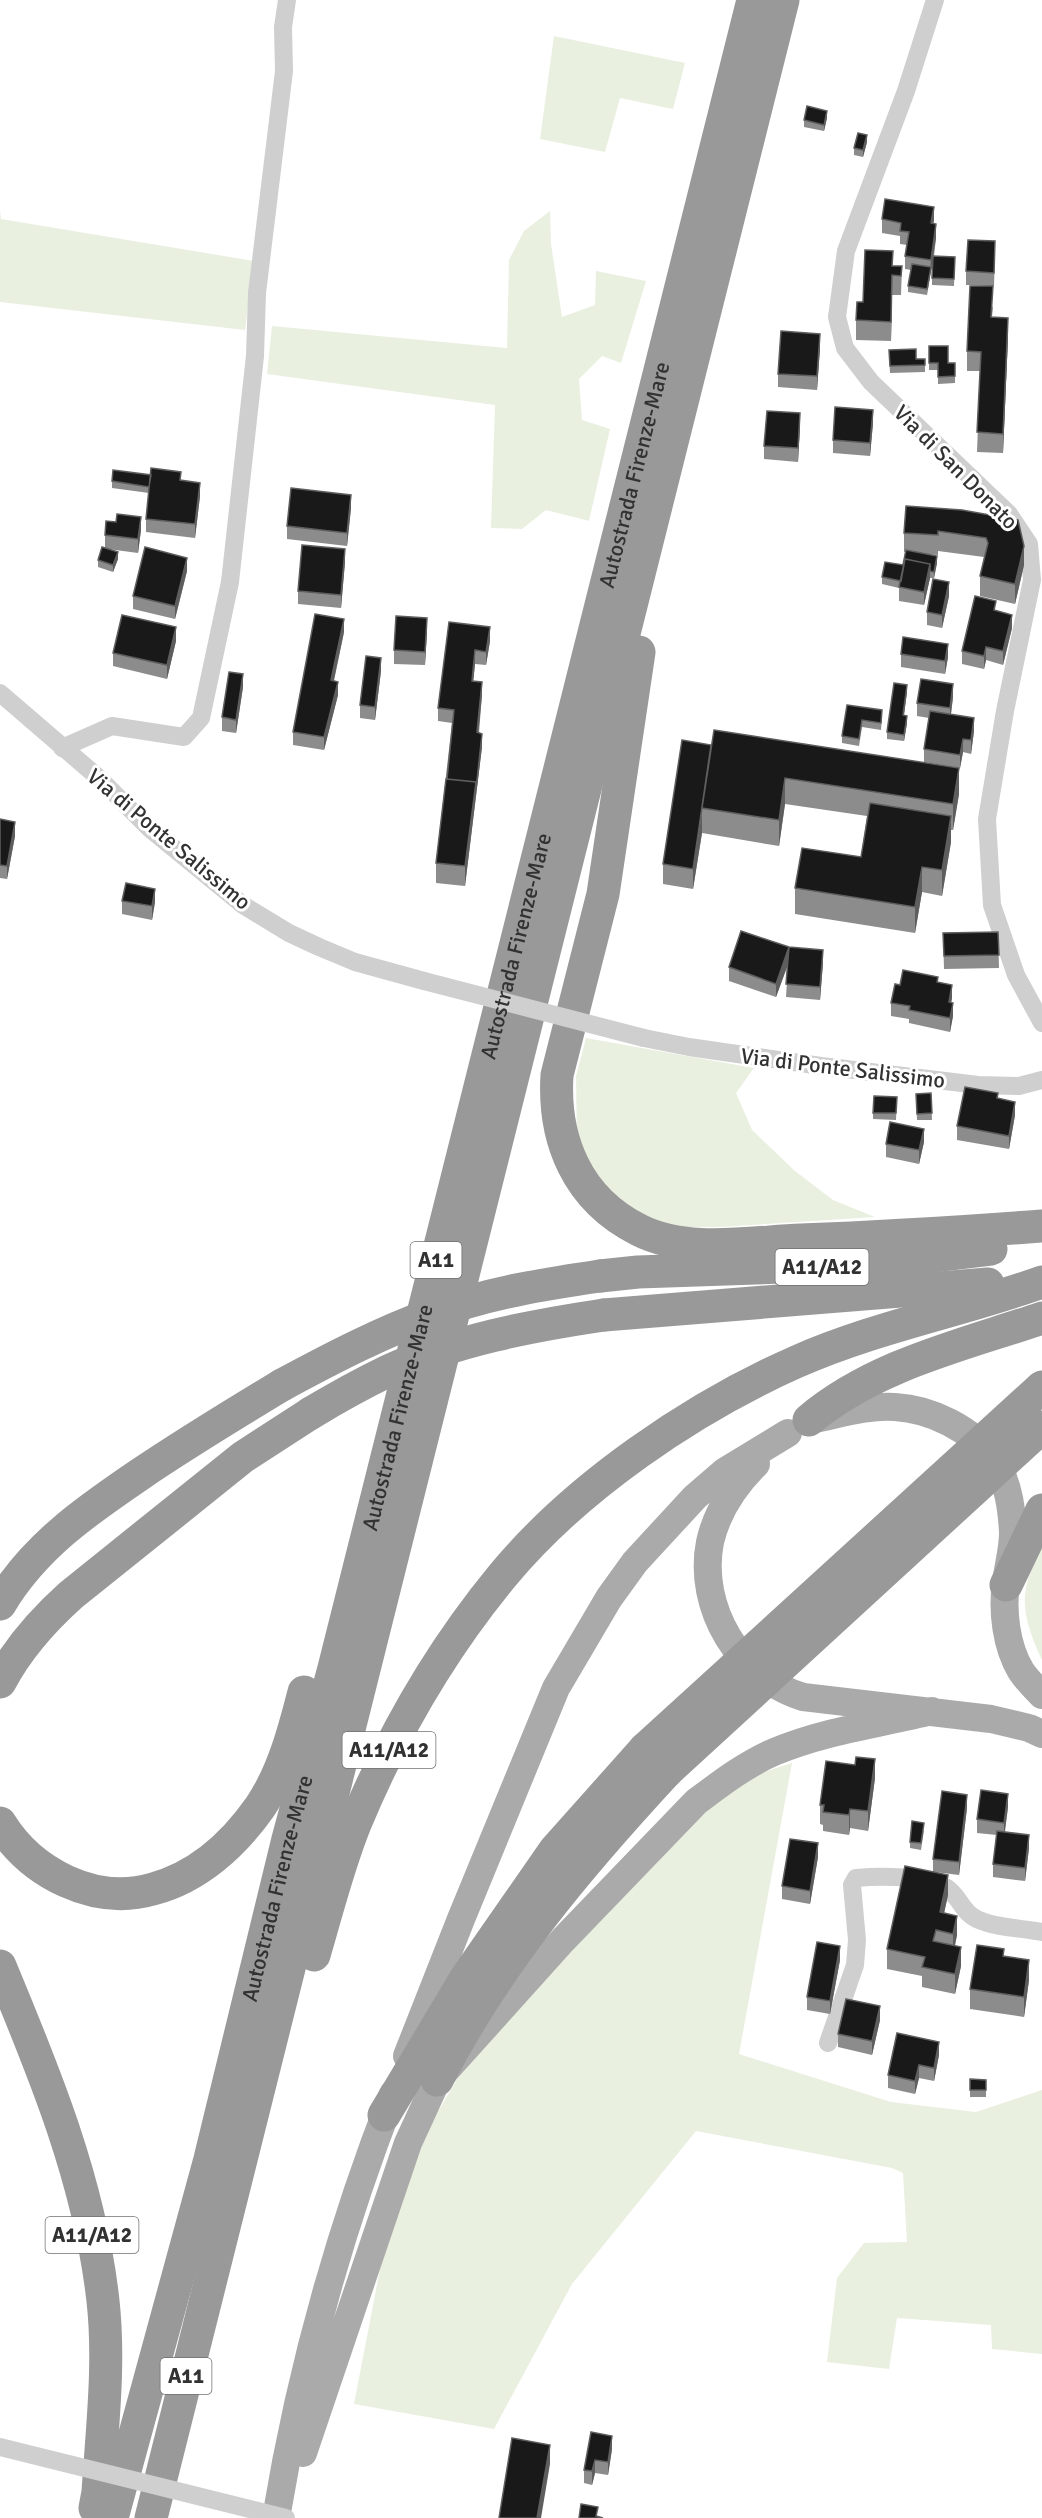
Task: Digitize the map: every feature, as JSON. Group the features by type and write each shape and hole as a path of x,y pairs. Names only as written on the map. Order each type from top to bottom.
{"highway":[{"name":"Autostrada Firenze-Mare","path":"112,2518 210,2159 288,1839 334,1668 753,0"},
{"name":"Autostrada Firenze-Mare","path":"151,2518 783,0"},
{"path":"673,434 603,894 557,1075 555,1103 564,1148 586,1184 602,1204 639,1231 668,1240 700,1244 878,1237 1042,1226"},
{"name":"A11/A12","path":"0,1604 32,1560 84,1512 282,1384 349,1349 435,1313 544,1284 600,1276 868,1264 988,1250 1042,1238"},
{"path":"0,1682 24,1643 47,1616 243,1457 311,1413 389,1371 467,1342 559,1322 604,1316 1042,1280"},
{"name":"A11/A12","path":"222,2233 285,2053 335,1883 363,1806 403,1722 432,1673 504,1574 570,1507 667,1434 739,1389 829,1349 1042,1280"},
{"path":"799,1427 844,1394 895,1370 1042,1318"},
{"path":"437,2080 482,1999 529,1932 606,1838 656,1760 1042,1387"},
{"path":"384,2115 466,1978 555,1850 1042,1427"},
{"path":"0,1824 19,1850 41,1868 73,1885 91,1890 133,1892 152,1890 195,1870 224,1848 261,1806 279,1771 295,1726 327,1611 382,1473"},
{"path":"1006,1585 1042,1510"},
{"name":"A11/A12","path":"0,1966 60,2117 82,2187 96,2252 103,2302 106,2360 98,2492 93,2518"}],"main road":[{"path":"276,2518 289,2440 318,2317 351,2205 460,1919 556,1688 609,1598 635,1562 695,1497 724,1472 799,1427 879,1407 908,1408 927,1412 944,1420 974,1440 993,1459 1007,1490 1013,1535 1005,1610 1013,1652 1021,1672 1042,1695"},
{"path":"799,1427 733,1490 722,1509 710,1542 708,1570 710,1590 719,1620 730,1641 750,1667 792,1694 857,1705 932,1711 991,1719 1029,1728 1042,1734"},
{"path":"281,2518 374,2238 408,2143 437,2080 562,1940 696,1802 750,1764 801,1742 932,1711"}],"street":[{"path":"62,748 112,726 184,737 201,718 230,582 255,356 257,293 284,71 283,27 286,0"},
{"name":"Via di San Donato","path":"935,0 906,92 846,251 837,317 845,348 871,382 1009,514 1029,544 1032,580 1005,711 987,819 992,905 1016,975 1042,1023"},
{"name":"Via di Ponte Salissimo","path":"0,693 100,779 149,828 243,905 289,933 355,962 644,1038 689,1047 810,1065 978,1085 1018,1086 1042,1080"},
{"path":"828,2043 855,1965 856,1940 852,1893 856,1878 918,1879 935,1882 947,1888 964,1911 980,1920 1042,1932"},
{"path":"0,2446 286,2518"}],"green space":[{"path":"554,36 685,63 673,109 620,98 605,152 540,139"},
{"path":"0,210 1,219 254,261 245,330 0,302"},
{"path":"550,211 551,244 562,317 595,305 596,271 646,281 621,363 602,356 579,379 582,420 610,429 589,521 546,510 522,529 491,528 495,405 267,374 272,326 507,348 509,260 524,231"},
{"path":"586,1038 754,1068 736,1093 752,1130 795,1171 833,1200 875,1217 720,1227 674,1227 636,1215 598,1183 577,1141 576,1076"},
{"path":"1042,1548 1042,1660 1026,1613 1025,1593 1028,1579"},
{"path":"792,1763 739,2054 891,2102 976,2112 1042,2090 1042,2354 992,2349 991,2325 897,2318 889,2369 827,2362 837,2278 864,2243 907,2242 903,2173 892,2168 696,2131 572,2284 494,2429 354,2404 386,2238 427,2130 459,2076 509,2015 706,1809 751,1776"}],"building":[{"path":"807,106 827,111 824,125 804,120"},
{"path":"858,133 867,135 863,150 854,148"},
{"path":"885,199 934,207 931,223 936,224 931,260 905,256 909,232 900,231 901,223 882,219"},
{"path":"968,240 995,241 994,273 966,271"},
{"path":"865,250 893,251 892,266 902,266 901,276 892,275 891,322 856,320 857,302 863,302"},
{"path":"933,256 955,257 954,279 932,278"},
{"path":"912,264 931,267 927,289 908,286"},
{"path":"970,286 993,286 991,317 1008,318 1003,434 977,432 981,352 967,351"},
{"path":"781,331 820,334 817,376 778,374"},
{"path":"929,346 948,346 948,363 955,363 955,376 938,377 938,363 929,363"},
{"path":"916,349 916,359 925,359 925,365 890,366 889,350"},
{"path":"835,407 873,410 870,443 833,440"},
{"path":"767,411 800,413 798,448 764,446"},
{"path":"151,468 181,472 180,480 200,483 195,524 146,519"},
{"path":"113,470 151,475 149,487 112,481"},
{"path":"291,488 351,495 347,533 287,526"},
{"path":"906,506 962,510 1018,520 1024,546 1015,584 980,576 988,543 986,538 938,531 938,535 904,533"},
{"path":"117,514 141,517 138,539 105,535 106,521 116,522"},
{"path":"302,545 345,549 341,595 298,591"},
{"path":"102,547 118,552 113,565 98,560"},
{"path":"145,547 187,558 175,606 133,596"},
{"path":"906,550 937,556 934,572 930,571 930,564 905,559 901,581 882,577 885,562 903,565"},
{"path":"905,559 930,564 924,592 899,587"},
{"path":"933,579 949,582 942,615 927,612"},
{"path":"975,596 996,601 994,610 1012,615 1003,651 986,647 984,656 962,651"},
{"path":"315,614 344,619 331,680 338,682 324,737 293,732"},
{"path":"122,615 176,627 167,665 113,653"},
{"path":"396,616 427,618 425,652 394,650"},
{"path":"449,622 490,627 486,652 475,650 472,681 482,682 477,732 482,734 476,789 476,782 447,779 454,710 438,708"},
{"path":"903,637 948,644 945,661 901,654"},
{"path":"366,656 381,658 375,707 360,705"},
{"path":"229,672 243,674 236,720 222,717"},
{"path":"921,679 953,684 950,708 917,703"},
{"path":"894,683 907,685 903,715 907,716 904,735 887,732"},
{"path":"847,705 882,710 881,723 862,720 859,739 842,736"},
{"path":"930,711 974,718 971,740 963,739 960,755 924,749"},
{"path":"714,730 959,768 953,804 785,778 779,820 702,808"},
{"path":"682,740 711,745 693,869 663,864"},
{"path":"446,779 476,782 465,866 436,863"},
{"path":"870,803 951,816 942,870 922,867 915,907 795,888 802,848 861,857"},
{"path":"0,819 15,822 7,866 0,865"},
{"path":"126,883 155,889 152,906 122,901"},
{"path":"741,931 789,947 776,984 729,967"},
{"path":"998,932 999,955 944,956 943,933"},
{"path":"789,947 823,950 820,987 786,984"},
{"path":"903,970 938,977 937,982 952,985 949,1002 953,1003 950,1018 909,1010 910,1006 891,1003 895,984 900,985"},
{"path":"965,1087 998,1093 997,1098 1015,1102 1009,1136 957,1126"},
{"path":"931,1093 932,1113 917,1114 916,1094"},
{"path":"874,1096 897,1097 896,1113 873,1113"},
{"path":"890,1122 924,1129 919,1150 886,1144"},
{"path":"856,1757 875,1759 868,1811 850,1809 849,1815 823,1812 824,1805 820,1805 826,1761 855,1765"},
{"path":"981,1790 1008,1794 1004,1823 977,1819"},
{"path":"942,1791 967,1795 959,1862 933,1859"},
{"path":"912,1821 924,1823 921,1843 910,1842"},
{"path":"997,1831 1029,1835 1025,1868 993,1864"},
{"path":"790,1839 818,1843 810,1891 782,1886"},
{"path":"905,1866 948,1875 940,1912 957,1916 953,1934 936,1930 933,1941 961,1947 955,1974 922,1967 925,1957 887,1949"},
{"path":"817,1942 840,1946 830,2001 807,1997"},
{"path":"977,1945 1004,1949 1003,1956 1029,1960 1024,1997 970,1989"},
{"path":"846,1999 880,2006 872,2041 838,2034"},
{"path":"897,2033 939,2042 934,2068 919,2065 915,2081 888,2075"},
{"path":"970,2079 986,2080 986,2090 970,2090"},
{"path":"591,2432 612,2436 608,2462 595,2460 592,2471 584,2470"},
{"path":"512,2438 550,2445 537,2518 499,2518"},
{"path":"581,2504 598,2507 596,2516 603,2518 579,2518"}]}
